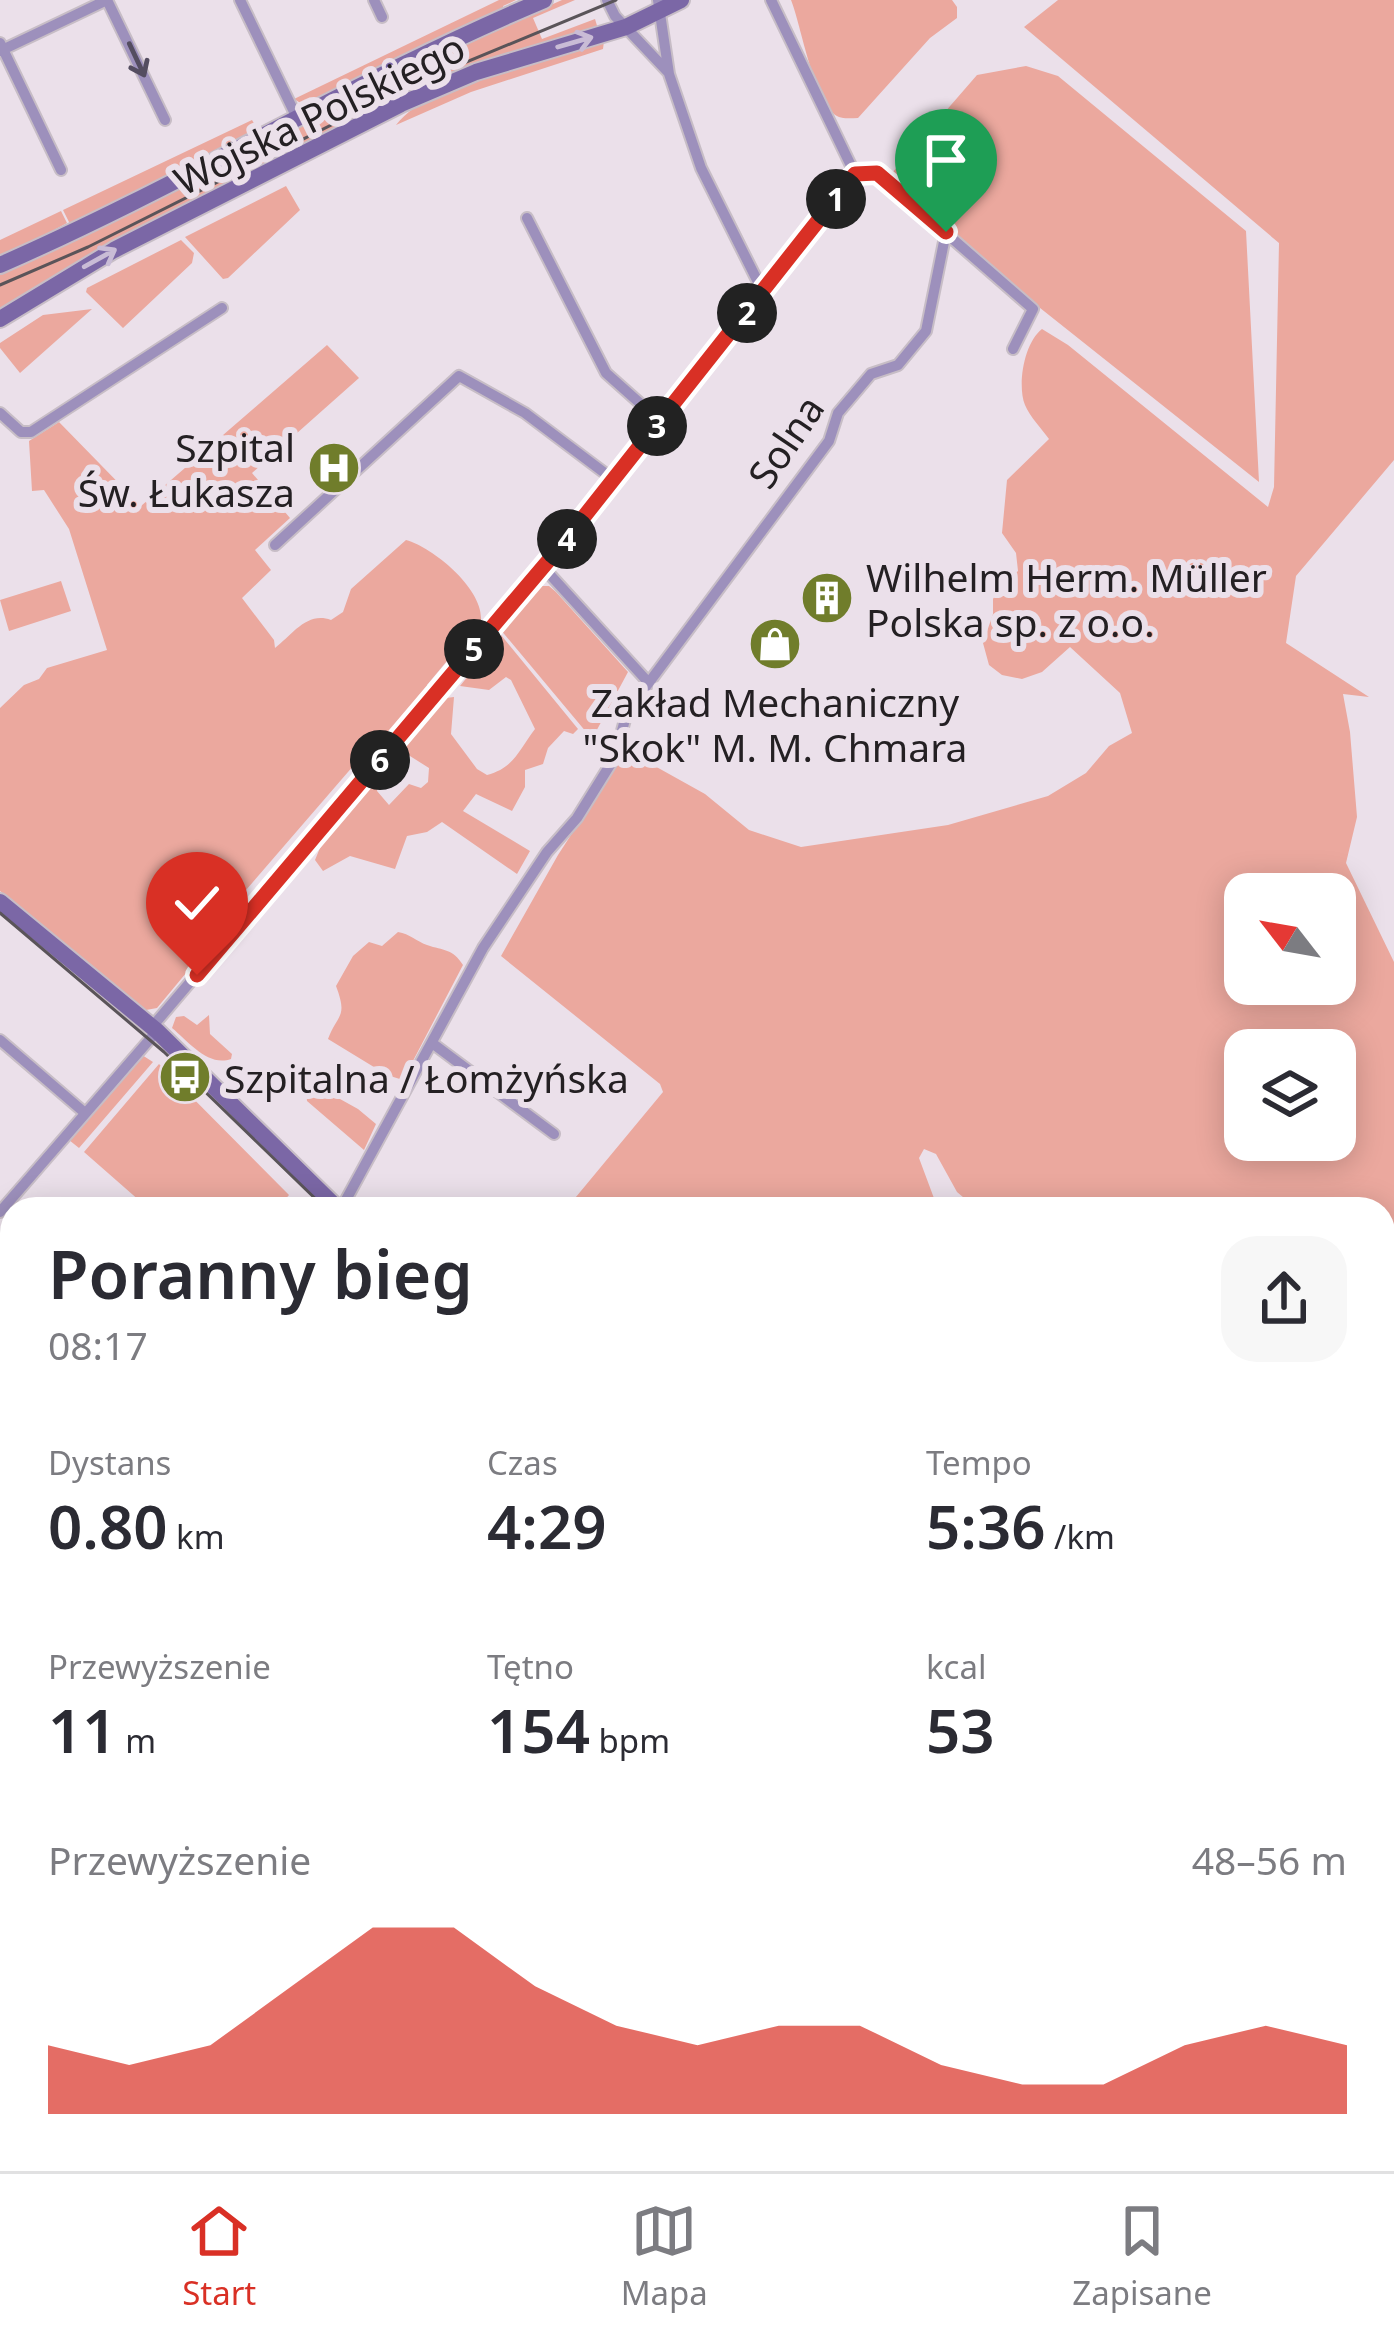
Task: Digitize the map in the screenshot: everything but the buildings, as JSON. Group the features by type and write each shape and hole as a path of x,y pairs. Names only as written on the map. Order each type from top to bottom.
{"street":[{"path":"61,170 1,48 107,0 165,120"},
{"path":"240,0 298,120"},
{"path":"374,0 382,16"},
{"name":"Wojska Polskiego","path":"0,265 544,0"},
{"path":"607,0 670,74"},
{"name":"Wojska Polskiego","path":"0,319 113,250 420,95 476,72 626,27 658,6 681,0"},
{"path":"771,0 855,174"},
{"path":"658,6 670,74 701,168 763,292"},
{"path":"9,1197 543,567 855,174 877,173 1033,309 1013,349"},
{"path":"526,218 596,358 606,373 661,422"},
{"name":"Solna","path":"347,1197 483,948 547,852 578,818 615,757 626,712 829,441 838,413 871,374 898,365 926,331 946,232"},
{"path":"0,412 21,432 31,432 221,308"},
{"path":"275,545 459,376 525,413 614,480"},
{"path":"543,567 648,682"},
{"path":"0,902 154,1029 328,1197"},
{"path":"0,1040 85,1113"},
{"path":"432,1043 554,1134"}],"shaded area":[{"path":"499,0 516,0 307,107 294,99"},
{"path":"562,0 575,0 533,18 542,39 595,19 598,29 280,159 271,141"},
{"path":"791,0 952,0 957,18 930,38 858,118 843,118 822,97"},
{"path":"1058,0 1394,0 1394,460 1296,576 1286,643 1369,697 1343,694 1357,817 1346,863 1351,873 1224,873 1224,1005 1356,1005 1356,884 1394,962 1394,1197 963,1197 936,1154 924,1149 919,1158 934,1197 576,1197 663,1092 660,1084 501,956 558,855 626,750 705,794 749,830 801,847 948,825 1048,796 1086,773 1109,746 1132,733 1120,693 1070,647 1042,672 1022,679 1002,675 989,665 983,643 993,599 1018,571 1016,553 1002,533 1007,480 1049,439 1027,409 1022,387 1027,354 1042,329 1268,507 1274,487 1279,243 1024,27"},
{"path":"604,41 603,49 471,92 396,125 412,109 462,84"},
{"path":"1026,66 1058,76 1246,231 1259,482 1025,296 893,182 892,173 977,75"},
{"path":"252,120 259,132 70,224 63,210"},
{"path":"265,144 274,161 0,312 0,272"},
{"path":"286,186 300,210 228,278 223,279 185,237"},
{"path":"61,211 67,223 57,232 0,258 0,240"},
{"path":"181,240 194,253 192,263 123,328 86,292 87,288"},
{"path":"92,309 20,373 0,348 0,343 43,315"},
{"path":"327,345 359,378 252,473 290,518 255,550 271,570 242,598 275,648 307,621 331,620 343,612 351,589 406,540 455,571 474,596 481,620 384,747 375,753 367,750 233,905 211,943 157,1008 146,1010 0,891 0,708 47,668 107,650 69,529 44,490 32,491 29,441 59,422 141,506"},
{"path":"61,581 71,611 9,631 0,600"},
{"path":"537,586 549,586 556,592 628,672 592,739 500,629"},
{"path":"501,635 578,729 573,734 564,731 548,748 543,764 525,770 525,787 512,811 476,794 463,811 530,851 517,874 442,822 427,832 407,836 395,869 350,856 323,871 315,860 322,843 379,776 377,791 389,805 409,784 421,788 428,782 429,768 402,751 446,698 454,697 451,734 477,769 487,775 496,772 520,751 535,729 511,680 506,677 489,690 460,686"},
{"path":"398,932 451,953 463,965 403,1080 328,1039 341,1010 336,986 353,956 369,942 382,946"},
{"path":"209,1015 210,1034 232,1054 231,1059 214,1060 172,1028 176,1017 184,1016 197,1025"},
{"path":"142,1055 153,1062 79,1148 69,1140"},
{"path":"159,1064 289,1195 135,1197 84,1152"},
{"path":"313,1084 376,1124 364,1150 307,1101 306,1090"}],"tram line":[{"path":"0,285 88,247 411,85 616,0"},
{"path":"0,913 164,1052 314,1197"}],"place":[{"name":"Szpital Św. Łukasza","path":"334,468"},
{"name":"Wilhelm Herm. Müller Polska sp. z o.o.","path":"827,598"},
{"name":"Zakład Mechaniczny \"Skok\" M. M. Chmara","path":"775,644"},
{"name":"Szpitalna / Łomżyńska","path":"185,1077"}],"route":[{"path":"197,975 560,547 855,174 877,173 946,232"}]}
